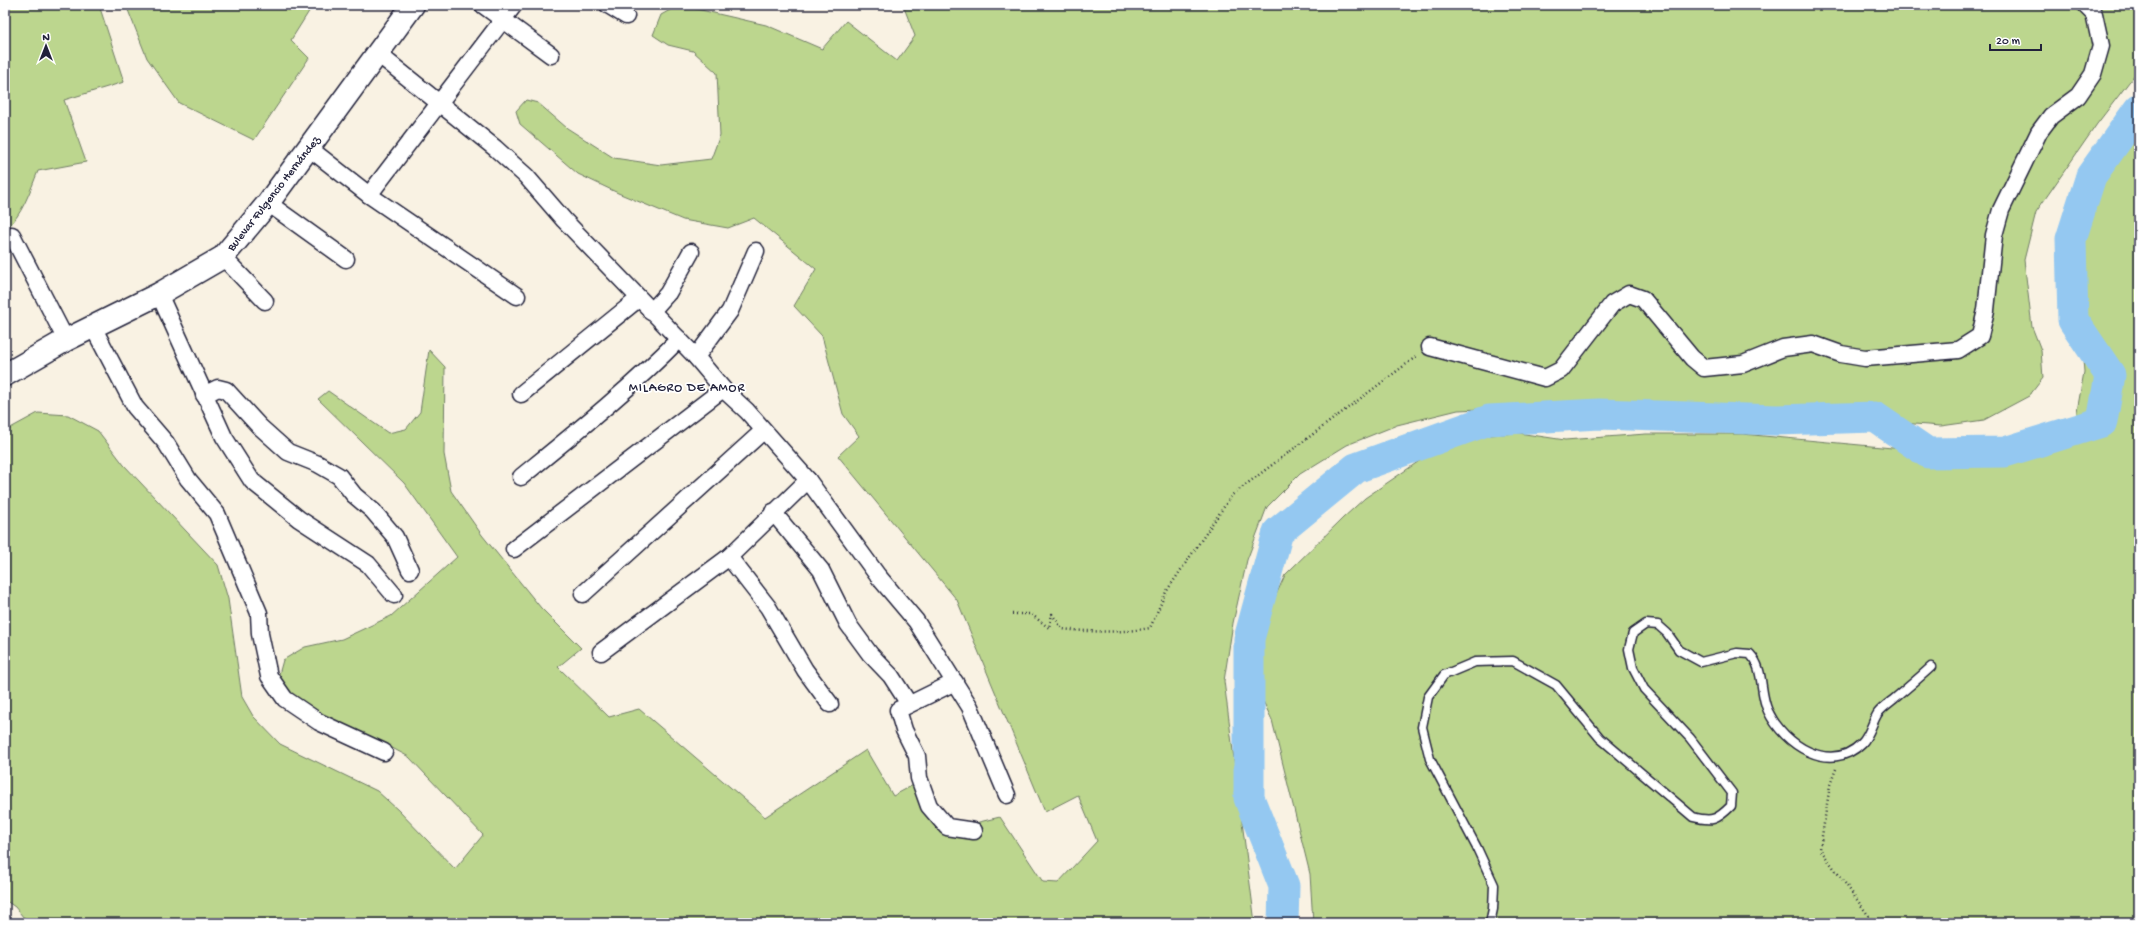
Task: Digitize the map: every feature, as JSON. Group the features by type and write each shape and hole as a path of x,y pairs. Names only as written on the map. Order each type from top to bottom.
{"street":[{"name":"Bulevar Fulgencio Hernández","path":"5,375 66,340 93,328 159,294 223,257 268,203 413,5"},
{"path":"483,5 551,55"},
{"path":"368,195 504,20 514,5"},
{"path":"608,5 626,16"},
{"path":"1430,346 1545,378 1561,370 1612,304 1629,294 1643,299 1692,358 1704,368 1743,364 1783,348 1813,344 1841,354 1865,358 1958,350 1980,336 1986,310 1994,235 2001,210 2020,174 2039,132 2051,116 2078,96 2093,74 2101,46 2094,14 2085,5"},
{"path":"377,53 440,103 526,176 564,220 638,299 679,339 723,389 747,411 763,431 808,480 878,576 916,621 970,707 1007,794"},
{"path":"309,148 368,195 517,296"},
{"path":"268,203 346,259"},
{"path":"12,235 66,340"},
{"path":"696,357 730,311 756,251"},
{"path":"652,312 668,293 691,252"},
{"path":"223,257 265,301"},
{"path":"159,294 224,437 252,481 299,519 368,564 394,594"},
{"path":"521,394 638,299"},
{"path":"93,328 135,407 166,443 188,479 217,514 259,613 260,634 269,676 285,699 319,722 384,752"},
{"path":"521,477 569,438 660,359 679,339"},
{"path":"204,395 218,388 226,390 259,426 288,452 318,464 339,476 354,495 373,511 395,537 410,570"},
{"path":"514,549 723,389"},
{"path":"583,594 763,431"},
{"path":"601,652 729,557 773,512 808,480"},
{"path":"773,512 821,570 848,624 870,654 891,676 909,704"},
{"path":"729,557 768,607 806,670 830,704"},
{"path":"954,682 898,710 904,730 918,756 919,778 929,806 947,827 974,831"}],"lane":[{"path":"1490,923 1493,909 1494,885 1477,848 1430,759 1422,727 1428,696 1444,675 1475,662 1513,661 1556,685 1600,738 1693,817 1708,821 1720,816 1731,806 1732,792 1690,738 1644,689 1633,668 1629,648 1634,633 1646,624 1658,625 1667,633 1679,650 1701,662 1737,653 1750,654 1757,661 1760,670 1763,694 1768,712 1784,733 1804,750 1826,758 1841,756 1862,742 1878,713 1931,667"}],"path":[{"path":"1012,614 1031,614 1049,628 1052,614 1062,629 1076,631 1129,632 1150,628 1166,592 1232,495 1430,346"},
{"path":"1841,756 1830,785 1820,849 1874,923"}],"green space":[{"path":"5,5 99,5 124,82 64,100 86,162 38,171 29,195 21,210 5,230"},
{"path":"126,5 313,5 291,40 309,58 254,140 179,103 147,58"},
{"path":"679,5 766,25 822,49 846,21 897,61 915,36 903,5 2139,5 2139,69 2097,124 2036,212 2024,260 2032,327 2041,350 2043,378 2029,396 1984,420 1941,426 1714,409 1591,412 1503,408 1458,410 1397,425 1347,445 1300,474 1267,507 1247,560 1233,623 1224,681 1255,923 28,923 15,907 5,900 5,431 38,413 68,415 98,431 124,465 218,565 228,599 242,697 253,716 280,744 377,791 398,810 455,869 483,835 409,757 383,743 339,726 293,697 278,678 283,660 305,647 342,639 391,616 457,557 404,483 318,399 328,391 388,433 406,429 420,412 429,350 445,367 444,454 451,491 482,535 541,608 581,648 558,667 609,717 639,709 765,817 866,750 893,796 919,782 946,830 1000,817 1043,882 1058,883 1097,841 1078,795 1045,812 957,600 838,456 859,436 843,414 822,336 794,306 816,269 754,218 728,228 683,220 618,193 578,174 520,124 516,111 526,100 538,103 567,128 614,158 661,165 711,159 720,135 717,73 693,51 668,45 653,35 661,15"},
{"path":"2139,131 2139,923 1313,923 1310,874 1272,720 1256,686 1250,653 1285,575 1343,518 1365,498 1431,453 1462,437 1518,433 1565,440 1646,434 1742,434 1903,449 1932,457 1971,463 2009,462 2057,445 2076,417 2084,372 2080,322 2062,254 2071,227 2104,172"}],"waterway":[{"path":"1283,923 1284,886 1249,798 1249,639 1278,532 1356,468 1489,420 1599,414 1777,420 1875,417 1928,453 2005,452 2102,422 2110,375 2073,320 2071,239 2091,176 2139,109"}],"district":[{"name":"MILAGRO DE AMOR","path":"687,386"}]}
